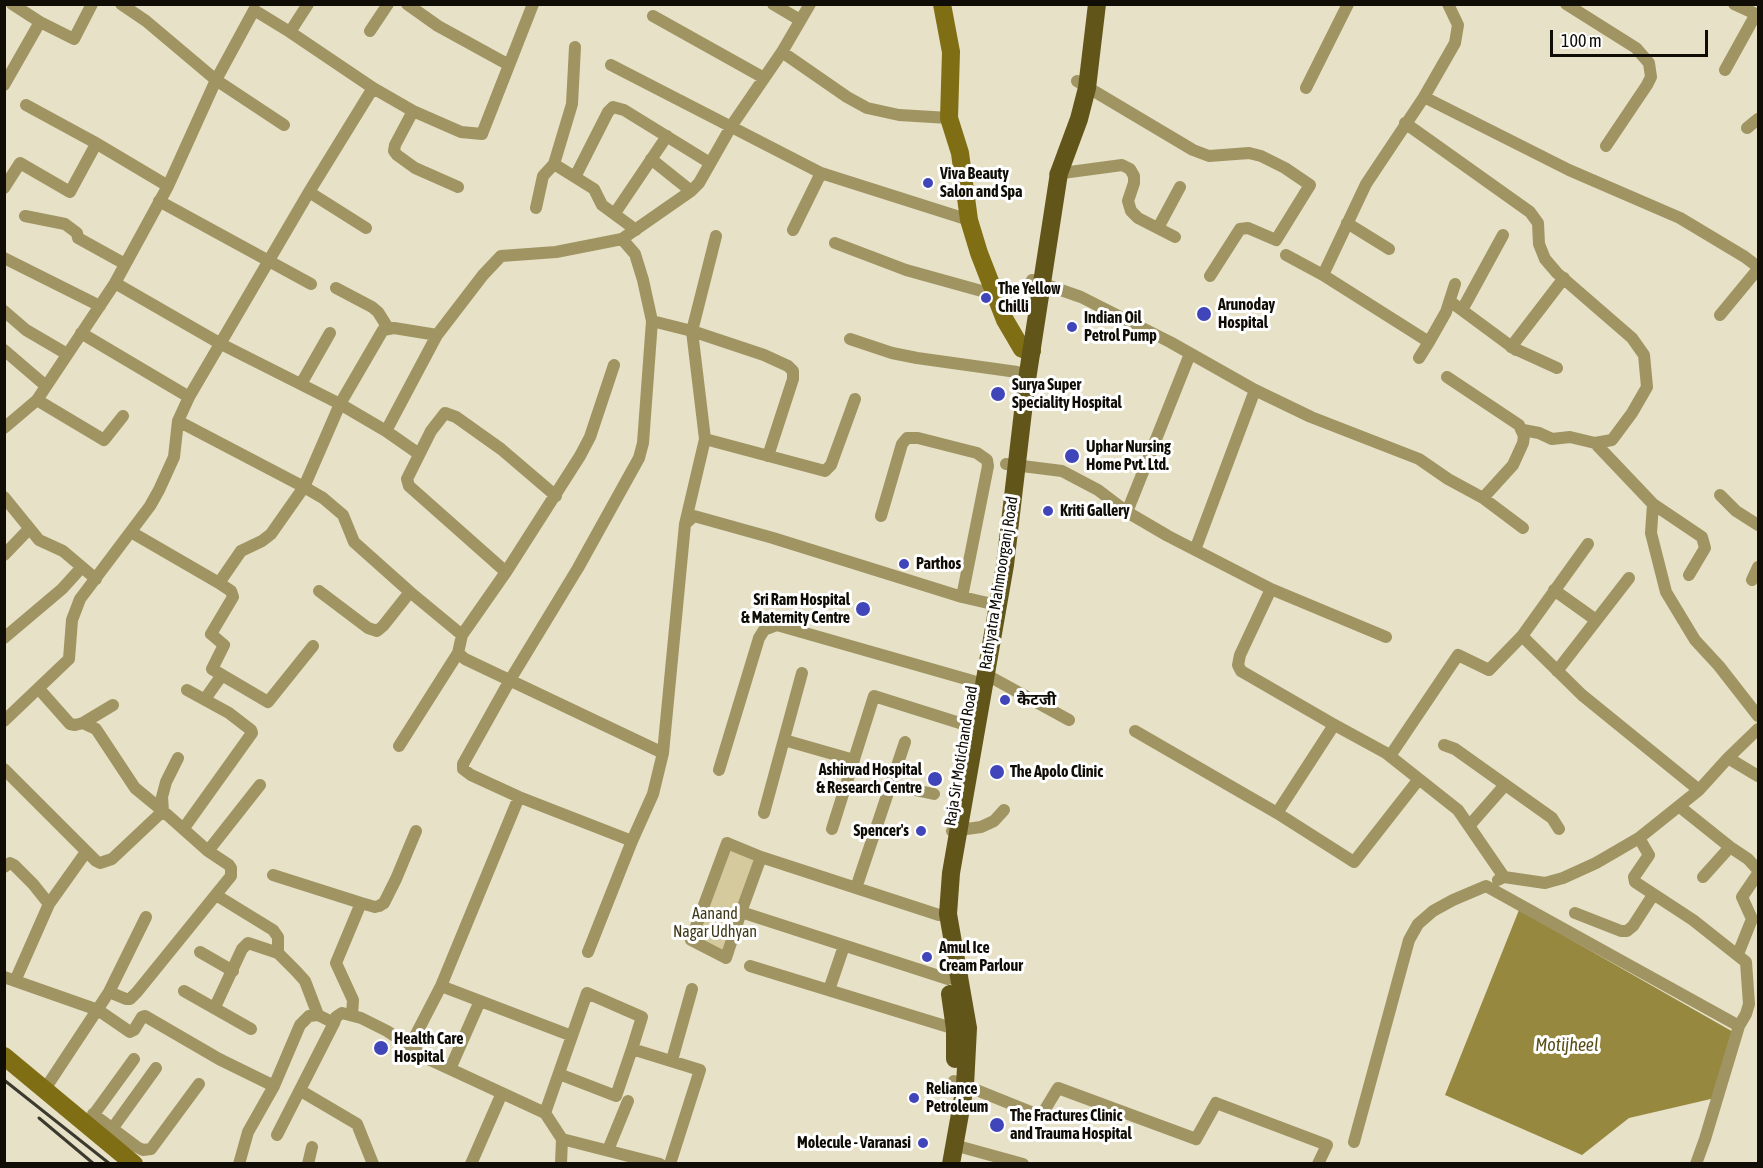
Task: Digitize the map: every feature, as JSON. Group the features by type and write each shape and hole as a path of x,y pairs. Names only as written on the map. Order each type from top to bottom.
{"main road":[{"name":"Rathyatra Mahmoorganj Road","path":"1082,85 1089,4"},
{"name":"Rathyatra Mahmoorganj Road","path":"951,1164 959,1083 968,1028 948,914 953,831 975,743 979,677 1005,565 1011,464 1037,282 1039,230 1071,112 1082,85 1097,4"},
{"name":"Raja Sir Motichand Road","path":"940,1164 959,1083 955,1029 939,915 941,884 953,831 966,725 979,677 988,603 1011,464 1017,372 1027,350"}],"street":[{"path":"12,4 40,22 74,39 92,4"},
{"path":"121,4 146,21 216,80 284,125"},
{"path":"290,32 308,4"},
{"path":"370,31 388,4"},
{"path":"407,4 454,35 508,65"},
{"path":"4,428 37,400 115,282 168,186 216,80 255,7 373,88 413,111 461,132 482,134 533,4"},
{"path":"773,4 800,20"},
{"path":"386,431 437,335 483,275 501,256 566,250 622,239 699,183 732,125 782,52 810,4"},
{"path":"942,4 951,52 949,118 960,153 969,220 1005,320 1027,350"},
{"path":"1306,88 1348,4"},
{"path":"1323,275 1366,184 1424,97 1450,53 1458,34 1458,25 1448,4"},
{"path":"1566,4 1636,48 1649,63 1651,77 1606,146"},
{"path":"1725,70 1757,14 1734,4"},
{"path":"653,16 764,78"},
{"path":"4,85 40,22"},
{"path":"536,208 543,176 554,164 572,104 575,47"},
{"path":"782,52 847,97 867,108 899,115 949,118"},
{"path":"611,65 821,172 969,220"},
{"path":"1082,85 1193,150 1209,156 1250,153 1261,156 1285,168 1310,185 1276,240 1248,228 1240,228 1210,276"},
{"path":"4,721 69,659 72,620 80,599 150,506 172,463 178,421 189,398 309,192 373,88"},
{"path":"1424,97 1569,170 1680,218 1745,256 1758,268 1720,315"},
{"path":"26,105 168,186"},
{"path":"574,177 608,112 613,107 624,110 711,163"},
{"path":"413,111 394,151 415,168 458,187"},
{"path":"1747,128 1758,119"},
{"path":"1406,123 1530,212 1540,227 1541,252 1545,259 1632,338 1644,354 1647,387 1632,413 1612,440 1595,443 1570,437 1552,439 1539,433 1523,430 1512,420 1447,377"},
{"path":"615,213 667,136"},
{"path":"4,188 20,163 70,192 96,144"},
{"path":"651,159 691,191"},
{"path":"554,164 594,189 602,205 636,230"},
{"path":"1055,173 1122,165 1130,169 1134,176 1128,201 1131,211 1138,218 1175,237"},
{"path":"794,230 821,172"},
{"path":"1158,228 1180,187"},
{"path":"309,192 366,228"},
{"path":"159,201 310,284"},
{"path":"25,216 64,224 77,233 78,238 125,264"},
{"path":"1347,224 1389,249"},
{"path":"1462,310 1503,235"},
{"path":"588,952 653,794 663,753 685,524 705,439 692,331 716,236"},
{"path":"622,239 635,254 652,321 643,443 639,458 579,568 510,680 466,758 463,769 471,775 519,796 632,841"},
{"path":"835,243 906,270 996,295"},
{"path":"1286,255 1323,275 1429,342"},
{"path":"4,258 100,306"},
{"path":"1511,347 1564,278"},
{"path":"115,282 221,344 340,404 419,454"},
{"path":"1037,282 1081,297 1170,342 1255,390 1311,417 1419,459 1448,479 1483,498 1524,528"},
{"path":"1419,358 1450,302 1455,284"},
{"path":"336,288 372,307 388,328"},
{"path":"1450,302 1536,365"},
{"path":"4,311 26,330 67,354"},
{"path":"652,321 692,331 764,355 788,366 793,371 793,379 768,456"},
{"path":"219,583 241,551 271,534 304,488 340,404 383,330 388,328 437,335"},
{"path":"81,333 189,398"},
{"path":"301,384 330,333"},
{"path":"850,339 892,353 917,358 1017,372"},
{"path":"1511,347 1557,368"},
{"path":"4,350 46,386"},
{"path":"1127,512 1190,354"},
{"path":"399,746 458,653 462,635 556,496 590,437 614,365"},
{"path":"1195,550 1255,390"},
{"path":"705,439 825,471 831,465 855,399"},
{"path":"37,400 104,440 123,416"},
{"path":"506,572 409,486 407,479 431,431 445,413 450,414 501,449 556,496"},
{"path":"178,421 323,498 343,515 354,542 462,635"},
{"path":"1483,498 1513,465 1523,443 1523,430"},
{"path":"881,516 902,444 907,438 918,438 977,453 987,460 988,466 962,597"},
{"path":"1595,443 1653,504 1702,537 1705,548 1689,575"},
{"path":"1011,464 1062,471 1098,490 1127,512 1271,589 1386,637"},
{"path":"1720,495 1736,511 1758,525"},
{"path":"5,500 39,540 63,551 96,579"},
{"path":"1653,504 1651,533 1666,592 1695,640 1719,666 1758,716"},
{"path":"685,524 694,516 988,603"},
{"path":"4,555 29,529"},
{"path":"131,532 231,591 233,597 211,634 224,645 212,666 213,670 268,702 314,646"},
{"path":"1390,756 1458,655 1489,670 1522,636 1588,544"},
{"path":"4,638 62,589 82,567"},
{"path":"1752,580 1758,567"},
{"path":"1557,671 1629,578"},
{"path":"62,589 80,599"},
{"path":"1271,589 1240,655 1238,665 1241,671 1390,756 1458,810 1504,877"},
{"path":"1554,590 1596,620"},
{"path":"319,591 368,628 377,631 383,627 410,592"},
{"path":"719,770 759,638 764,630 777,625 979,677 1069,720"},
{"path":"1522,636 1582,695 1699,790"},
{"path":"458,653 465,659 663,753"},
{"path":"764,813 802,673"},
{"path":"205,699 222,675"},
{"path":"39,689 70,723 75,725 83,723 113,705"},
{"path":"184,828 252,733 236,719 187,690"},
{"path":"832,829 874,696 966,725"},
{"path":"83,723 96,729 135,788 208,851 229,865 232,871 231,876 130,999 109,992"},
{"path":"1277,813 1334,725"},
{"path":"1354,1142 1409,940 1418,924 1433,911 1453,900 1504,877 1545,883 1563,878 1640,838 1699,790 1758,729"},
{"path":"1135,731 1277,813 1354,862 1419,779"},
{"path":"784,740 854,760"},
{"path":"856,888 904,742"},
{"path":"1444,745 1455,749 1552,818 1558,829"},
{"path":"163,811 162,797 166,782 178,758"},
{"path":"1728,758 1758,776"},
{"path":"4,769 86,852 100,863 112,859 163,811"},
{"path":"208,851 260,785"},
{"path":"891,785 934,794"},
{"path":"1468,826 1505,785"},
{"path":"410,1046 441,986 519,796"},
{"path":"1680,807 1758,870 1742,897 1752,919 1754,931 1738,954"},
{"path":"953,831 981,827 994,821 1004,810"},
{"path":"273,875 375,907 384,903 416,831"},
{"path":"1640,838 1648,855 1634,880 1637,885 1693,920 1738,954 1747,966 1749,1004 1738,1026 1696,1164"},
{"path":"761,857 726,958 691,940 727,843 761,857 939,915"},
{"path":"1703,877 1730,847"},
{"path":"86,852 49,904 10,979 98,1010 130,1032 134,1030 143,1016 148,1017 219,1059 274,1086"},
{"path":"4,867 10,863 14,865 49,904"},
{"path":"1486,886 1738,1026"},
{"path":"216,894 273,930 278,937 278,953"},
{"path":"1575,913 1626,931 1633,926 1653,895"},
{"path":"352,1015 353,1000 336,963 361,903"},
{"path":"741,912 948,979"},
{"path":"45,1089 109,992 146,917"},
{"path":"215,1007 242,950 248,944 278,953 304,981 318,1015"},
{"path":"829,990 844,946"},
{"path":"200,952 233,971"},
{"path":"750,966 955,1029"},
{"path":"441,986 572,1036"},
{"path":"672,1060 692,989"},
{"path":"184,991 251,1029"},
{"path":"545,1113 587,993 642,1017 616,1096 559,1074"},
{"path":"450,1069 480,1001"},
{"path":"239,1164 248,1132 274,1086 300,1025 309,1016 318,1015 334,1023"},
{"path":"277,1135 338,1015 352,1015 387,1031 426,1058 545,1113 562,1139 561,1164"},
{"path":"632,1049 700,1070 670,1164"},
{"path":"4,1056 45,1089 143,1150 151,1149 199,1084"},
{"path":"90,1119 134,1059"},
{"path":"112,1129 156,1068"},
{"path":"959,1083 1041,1116 1058,1088 1196,1139 1216,1103 1327,1145 1318,1164"},
{"path":"301,1090 357,1124 373,1164"},
{"path":"471,1164 501,1093"},
{"path":"608,1150 628,1101"},
{"path":"90,1119 134,1164"},
{"path":"562,1139 660,1164"},
{"path":"954,1145 1023,1164"},
{"path":"308,1164 312,1147"}],"green space":[{"name":"Aanand Nagar Udhyan","path":"726,847 756,859 722,956 692,937"}],"water":[{"name":"Motijheel","path":"1519,910 1735,1033 1715,1098 1629,1118 1582,1155 1445,1095"}],"railway":[{"path":"4,1080 110,1164"},
{"path":"39,1118 94,1164"}],"place":[{"name":"Viva Beauty Salon and Spa","path":"928,183"},
{"name":"The Yellow Chilli","path":"986,298"},
{"name":"Arunoday Hospital","path":"1204,314"},
{"name":"Indian Oil Petrol Pump","path":"1072,327"},
{"name":"Surya Super Speciality Hospital","path":"998,394"},
{"name":"Uphar Nursing Home Pvt. Ltd.","path":"1072,456"},
{"name":"Kriti Gallery","path":"1048,511"},
{"name":"Parthos","path":"904,564"},
{"name":"Sri Ram Hospital & Maternity Centre","path":"863,609"},
{"name":"कैटजी","path":"1005,700"},
{"name":"The Apolo Clinic","path":"997,772"},
{"name":"Ashirvad Hospital & Research Centre","path":"935,779"},
{"name":"Spencer's","path":"921,831"},
{"name":"Amul Ice Cream Parlour","path":"927,957"},
{"name":"Health Care Hospital","path":"381,1048"},
{"name":"Reliance Petroleum","path":"914,1098"},
{"name":"The Fractures Clinic and Trauma Hospital","path":"997,1125"},
{"name":"Molecule - Varanasi","path":"923,1143"}]}
